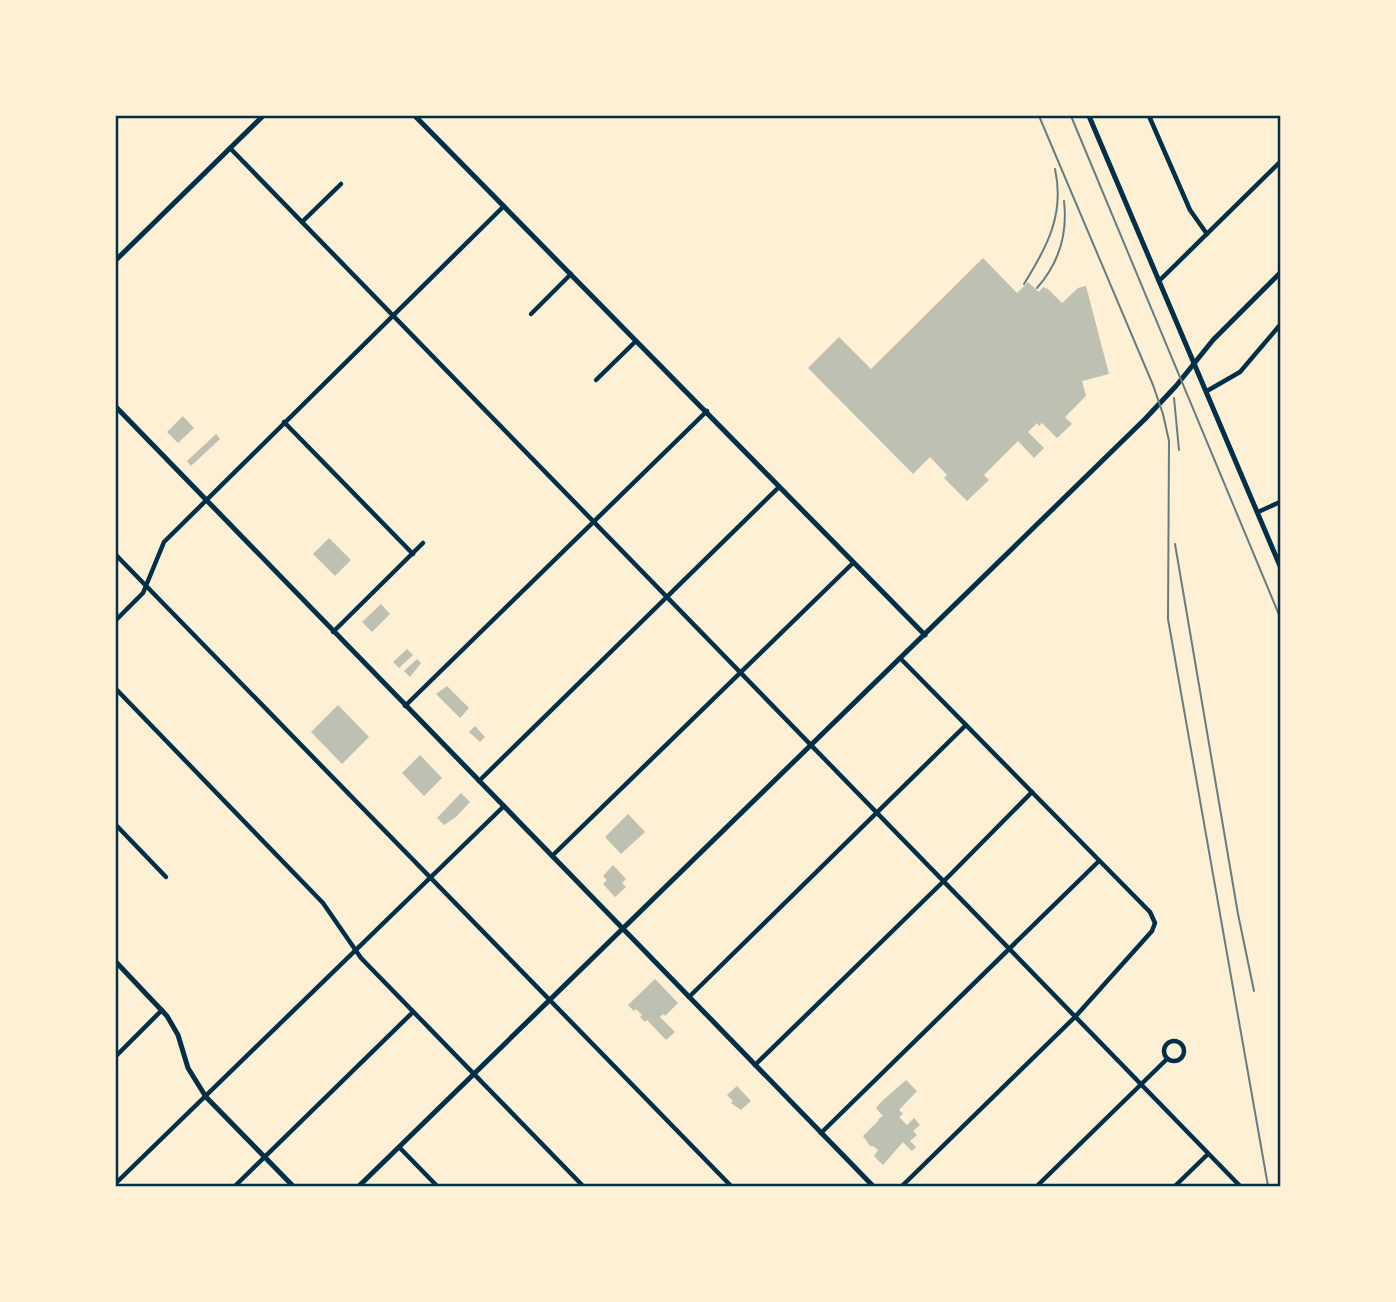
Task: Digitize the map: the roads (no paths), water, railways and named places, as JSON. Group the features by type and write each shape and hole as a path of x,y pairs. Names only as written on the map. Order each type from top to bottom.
{"main road":[{"path":"116,260 263,116"},
{"path":"415,116 925,635"},
{"path":"1089,116 1280,566"},
{"path":"359,1186 1145,419 1213,340 1280,273"},
{"path":"116,407 873,1186"},
{"path":"116,962 162,1010 177,1035 188,1068 206,1097 292,1186"}],"street":[{"path":"1150,116 1190,210 1208,234"},
{"path":"230,148 1240,1186"},
{"path":"1159,281 1280,162"},
{"path":"302,222 341,184"},
{"path":"116,620 143,593 164,542 504,206"},
{"path":"531,314 572,274"},
{"path":"1207,391 1240,372 1280,325"},
{"path":"596,380 636,341"},
{"path":"405,706 706,411"},
{"path":"284,422 413,554"},
{"path":"479,781 779,488"},
{"path":"1258,512 1280,502"},
{"path":"333,632 423,543"},
{"path":"116,555 731,1186"},
{"path":"552,856 853,563"},
{"path":"901,659 1150,912 1155,923 1153,931 1075,1017 902,1186"},
{"path":"116,689 323,903 355,950 413,1012 583,1186"},
{"path":"689,997 966,725"},
{"path":"755,1065 1032,792"},
{"path":"116,1183 504,806"},
{"path":"116,825 166,877"},
{"path":"821,1133 1100,861"},
{"path":"116,1056 162,1010"},
{"path":"235,1186 413,1012"},
{"path":"1175,1041 1181,1044 1184,1050 1181,1059 1173,1062 1167,1059 1164,1052 1168,1043 1175,1041"},
{"path":"1037,1186 1167,1059"},
{"path":"400,1148 437,1186"},
{"path":"1175,1186 1208,1154"}],"railway":[{"path":"1039,116 1153,385 1169,441 1168,619 1268,1186"},
{"path":"1071,116 1280,617"},
{"path":"1024,284 1052,230 1058,201 1055,169"},
{"path":"1037,288 1051,269 1060,248 1065,225 1064,201"},
{"path":"1174,398 1179,450"},
{"path":"1175,544 1238,914 1254,991"}]}
